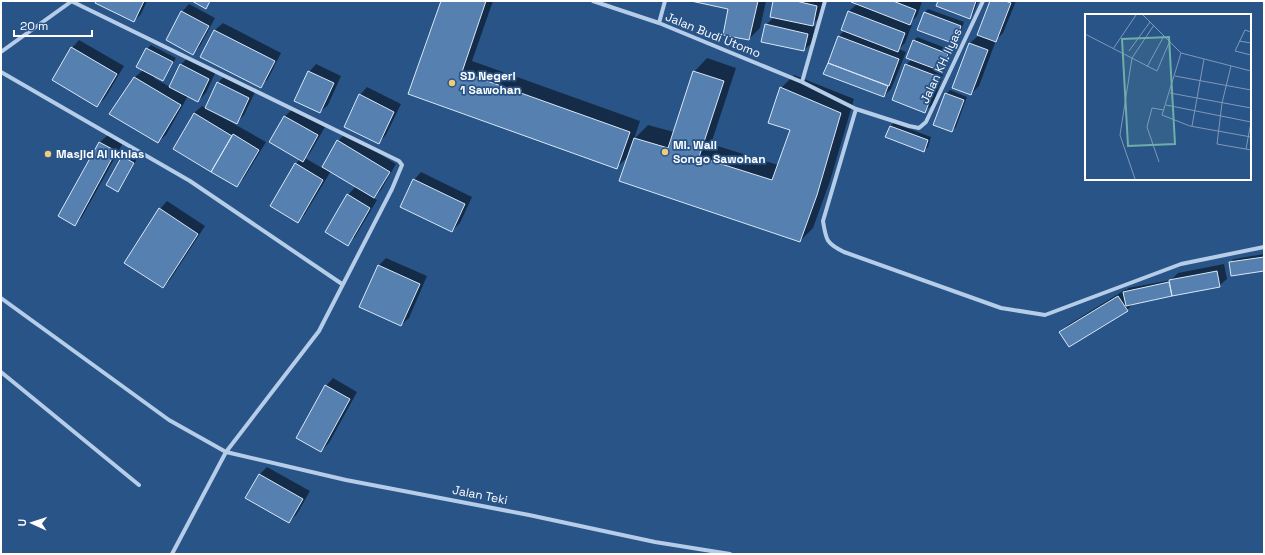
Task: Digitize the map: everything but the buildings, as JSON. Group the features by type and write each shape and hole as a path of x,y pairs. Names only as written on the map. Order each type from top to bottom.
{"street":[{"path":"1,52 71,1 399,161 402,165 392,189 318,331 226,452 172,554"},
{"name":"Jalan Budi Utomo","path":"593,1 659,24 802,82 856,109 909,126"},
{"path":"659,24 665,1"},
{"path":"802,82 825,1"},
{"name":"Jalan KH. Ilyas","path":"909,126 919,128 926,122 983,1"},
{"path":"1,72 190,181 342,284"},
{"path":"856,109 823,221 826,239 833,247 844,252 1001,308 1045,315 1181,264 1264,247"},
{"name":"Jalan Teki","path":"1,298 169,420 226,452 346,480 529,515 655,542 730,554"},
{"path":"1,372 139,485"}],"place":[{"name":"SD Negeri 1 Sawohan","path":"452,83"},
{"name":"MI. Wali Songo Sawohan","path":"665,152"},
{"name":"Masjid Al Ikhlas","path":"48,154"}]}
